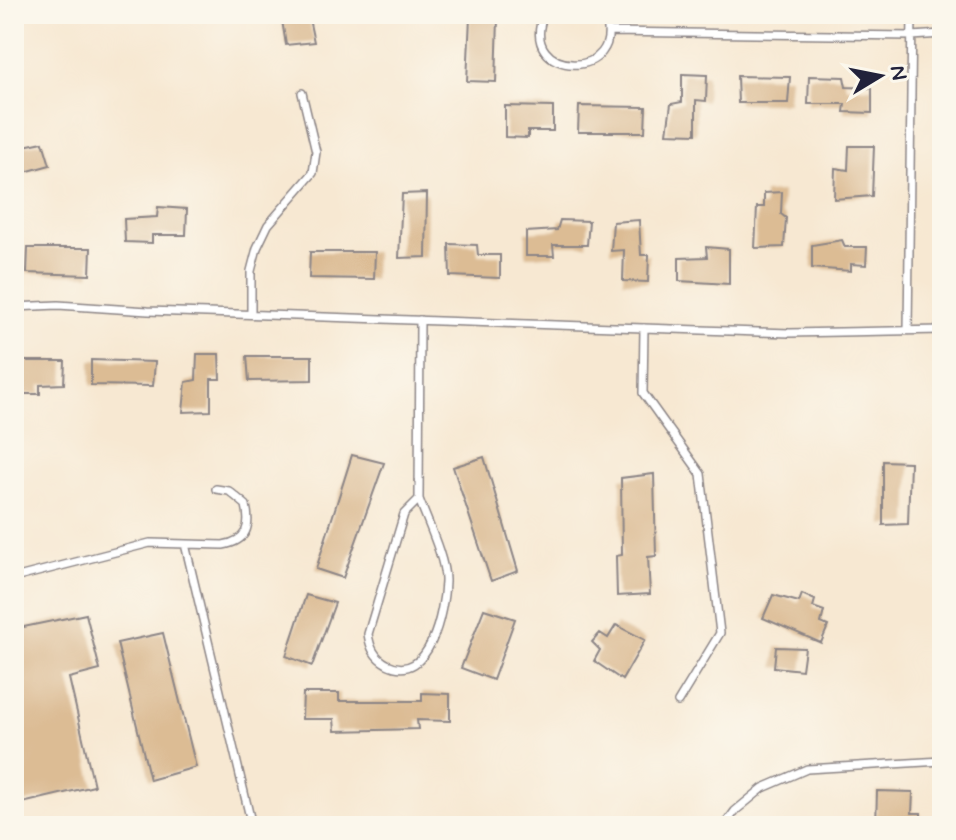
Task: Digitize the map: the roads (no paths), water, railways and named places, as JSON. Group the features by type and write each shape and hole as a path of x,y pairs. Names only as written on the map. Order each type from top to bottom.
{"lane":[{"path":"544,14 539,34 544,48 564,64 577,65 594,59 604,48 609,32 604,14"},
{"path":"908,330 912,14"},
{"path":"609,32 942,34"},
{"path":"251,314 251,271 257,248 268,225 313,173 316,152 302,93"},
{"path":"14,307 58,305 148,311 790,333 942,330"},
{"path":"419,499 404,514 368,634 370,647 376,656 394,667 418,663 431,642 438,628 446,579 419,499 420,320"},
{"path":"644,328 643,393 701,474 720,633 678,702"},
{"path":"14,578 150,543 235,543 245,535 248,527 246,505 229,491 216,489"},
{"path":"185,544 252,826"},
{"path":"724,826 735,811 763,788 807,769 942,761"}]}
